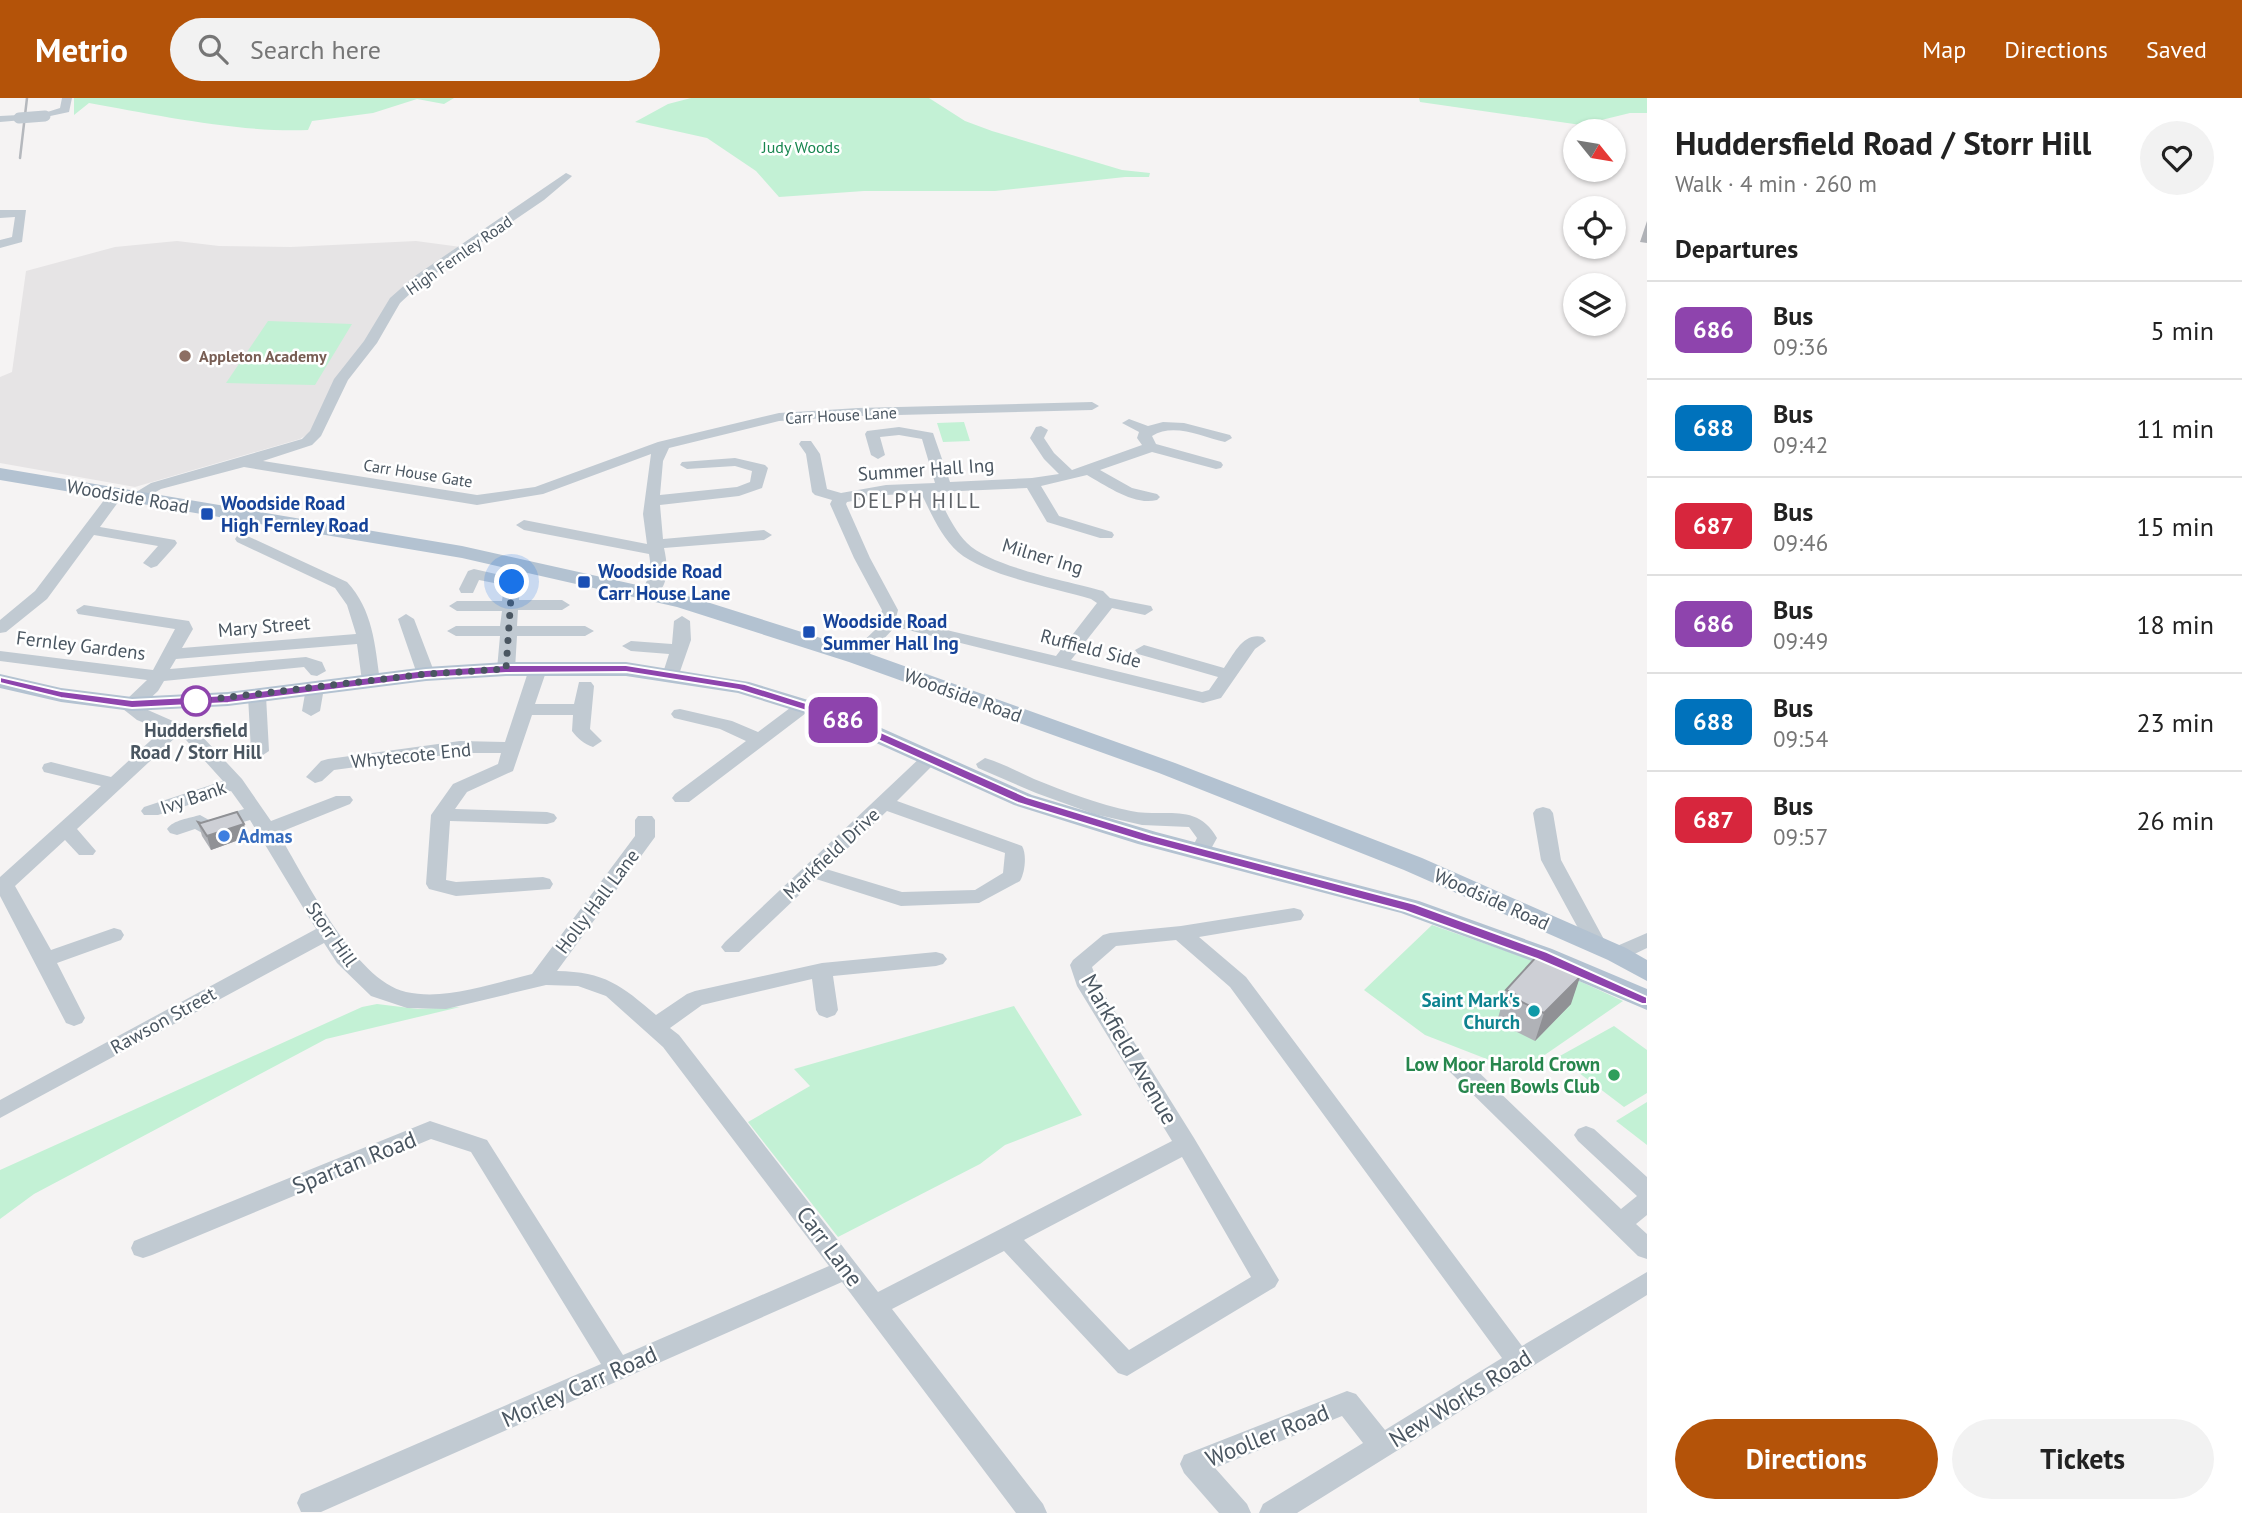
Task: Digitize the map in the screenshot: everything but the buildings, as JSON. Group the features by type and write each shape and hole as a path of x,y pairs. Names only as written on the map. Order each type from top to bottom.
{"main road":[{"name":"Woodside Road","path":"0,474 461,552 647,593 857,657 1167,768 1413,864 1607,949 1647,972"},
{"path":"0,681 61,695 132,704 257,696 426,674 506,669 626,668 741,687 833,716 1023,800 1200,852 1410,908 1542,955 1647,1000"}],"street":[{"path":"0,119 45,116 65,110 67,98"},
{"name":"High Fernley Road","path":"126,496 307,442 316,433 341,379 370,343 395,301 419,279 540,198 566,176"},
{"path":"0,214 22,213 18,239 0,244"},
{"name":"Carr House Lane","path":"663,445 753,422 804,414 1092,406"},
{"path":"1129,423 1149,439 1216,465"},
{"path":"1149,439 1167,426 1224,438"},
{"path":"1041,430 1037,438 1057,465 1070,476"},
{"name":"Milner Ing","path":"878,455 872,434 899,431 928,436 935,489 945,525 967,552 986,561 1097,595 1105,601 1145,610"},
{"name":"Summer Hall Ing","path":"889,623 890,610 848,531 838,504 841,498 877,491 1032,483 1070,476 1089,470 1149,439"},
{"path":"806,444 813,454 820,492 841,498"},
{"path":"647,593 657,582 660,570 654,547 652,501 656,461 663,445"},
{"name":"Carr House Gate","path":"244,462 477,500 538,491 663,445"},
{"path":"652,501 739,491 758,485 760,468 735,462 687,465"},
{"path":"1089,470 1127,491 1152,497"},
{"path":"1032,483 1053,519 1106,536"},
{"path":"0,628 41,595 92,530 126,496"},
{"path":"524,524 654,547 764,536"},
{"path":"92,530 170,543 151,563"},
{"path":"243,538 341,585 353,595 371,681"},
{"path":"467,589 474,574 512,582 506,669"},
{"path":"1061,661 1105,607 1105,601"},
{"path":"457,606 562,605"},
{"path":"84,610 183,625 184,629 152,687 132,704"},
{"path":"406,619 426,674"},
{"path":"671,676 682,640 682,621"},
{"path":"857,657 880,637 889,623"},
{"name":"Ruffield Side","path":"889,623 904,624 1061,661 1203,698 1215,694 1249,645 1257,641"},
{"path":"456,631 585,631"},
{"name":"Mary Street","path":"169,654 364,638"},
{"path":"631,646 679,650"},
{"path":"1144,650 1228,675"},
{"name":"Fernley Gardens","path":"0,656 157,676 306,662 316,666 314,690"},
{"path":"538,669 506,767 460,788 441,815 436,884 456,889 543,884"},
{"path":"585,686 581,731 593,741"},
{"path":"257,696 260,751"},
{"name":"Storr Hill","path":"132,704 135,712 192,736 235,783 267,830 344,958 379,991 407,1000 446,1001 539,980 580,979 614,991"},
{"path":"682,799 804,706"},
{"path":"525,710 583,709"},
{"path":"680,714 726,725 760,740"},
{"path":"74,1018 26,920 5,887 8,880 176,727"},
{"name":"Whytecote End","path":"315,777 328,765 393,755 460,747 512,748"},
{"name":"Markfield Drive","path":"732,947 930,759"},
{"path":"985,764 1055,796 1104,812 1146,820 1190,820 1203,829 1207,838 1200,852"},
{"path":"51,768 114,783"},
{"name":"Ivy Bank","path":"151,811 235,783"},
{"path":"267,830 343,800"},
{"path":"812,871 901,899 979,896 1013,876 1015,850 884,803"},
{"path":"177,829 200,821 204,828 255,811"},
{"path":"1543,813 1550,860 1607,949 1647,940"},
{"path":"441,815 547,818"},
{"name":"Holly Hall Lane","path":"539,980 645,837 645,820"},
{"path":"65,828 86,851"},
{"path":"1181,933 1294,915"},
{"name":"Rawson Street","path":"0,1110 327,932"},
{"path":"1181,933 1238,982 1519,1361"},
{"name":"Markfield Avenue","path":"875,1306 1186,1144 1088,986 1081,965 1110,940 1181,933"},
{"path":"44,960 114,935"},
{"path":"655,1027 695,999 822,970 936,959"},
{"path":"822,970 827,1010"},
{"name":"Carr Lane","path":"614,991 671,1041 710,1089 1033,1513"},
{"path":"1458,1066 1647,1249"},
{"name":"Spartan Road","path":"143,1248 430,1130 479,1146 618,1369"},
{"path":"1586,1135 1647,1191"},
{"path":"1006,1237 1127,1365 1266,1280 1186,1144"},
{"path":"1620,1223 1647,1202"},
{"name":"Morley Carr Road","path":"311,1503 847,1269"},
{"name":"New Works Road","path":"1273,1513 1647,1282"},
{"name":"Wooller Road","path":"1237,1513 1194,1464 1347,1402 1381,1446"}],"shaded area":[{"name":"Appleton Academy","path":"177,241 219,246 291,247 416,241 461,247 418,277 311,432 300,439 135,487 0,463 0,377 12,372 26,271 115,247"}],"green space":[{"path":"74,98 454,98 444,104 417,99 373,113 312,121 308,130 282,130 199,122 89,103 74,115"},
{"name":"Judy Woods","path":"691,98 929,98 965,121 992,131 1122,170 1150,173 1149,177 1125,177 995,191 864,191 779,197 756,171 707,138 635,122 668,104"},
{"path":"1419,98 1647,98 1647,113 1630,113 1606,119 1563,119 1563,122 1420,102"},
{"path":"268,321 352,324 315,385 226,383"},
{"path":"964,422 970,441 943,442 937,423"},
{"path":"1432,925 1540,963 1623,1001 1520,1072 1425,1035 1364,990"},
{"path":"377,1004 418,1009 460,1007 326,1039 34,1194 0,1219 0,1170 362,1007"},
{"path":"1014,1006 1082,1115 1005,1145 980,1164 838,1237 748,1122 810,1086 794,1069"},
{"name":"Low Moor Harold Crown Green Bowls Club","path":"1614,1026 1647,1050 1647,1093 1624,1107 1558,1057"},
{"name":"Low Moor Harold Crown Green Bowls Club","path":"1647,1102 1647,1145 1616,1121"}],"railway":[{"path":"20,158 27,98"}],"bus line":[{"name":"686","path":"0,681 61,695 132,704 228,699 426,674 506,669 626,668 741,687 833,716 1023,800 1147,838 1410,908 1542,955 1647,1000"}],"place":[{"name":"Appleton Academy","path":"185,356"},
{"name":"Woodside Road High Fernley Road","path":"207,514"},
{"name":"Woodside Road Carr House Lane","path":"584,582"},
{"name":"Woodside Road Summer Hall Ing","path":"809,632"},
{"name":"Huddersfield Road / Storr Hill","path":"196,701"},
{"name":"Admas","path":"224,836"},
{"name":"Saint Mark's Church","path":"1534,1011"},
{"name":"Low Moor Harold Crown Green Bowls Club","path":"1614,1075"}],"district":[{"name":"DELPH HILL","path":"917,500"}],"route":[{"path":"196,701 426,674 506,669 512,582"}]}
